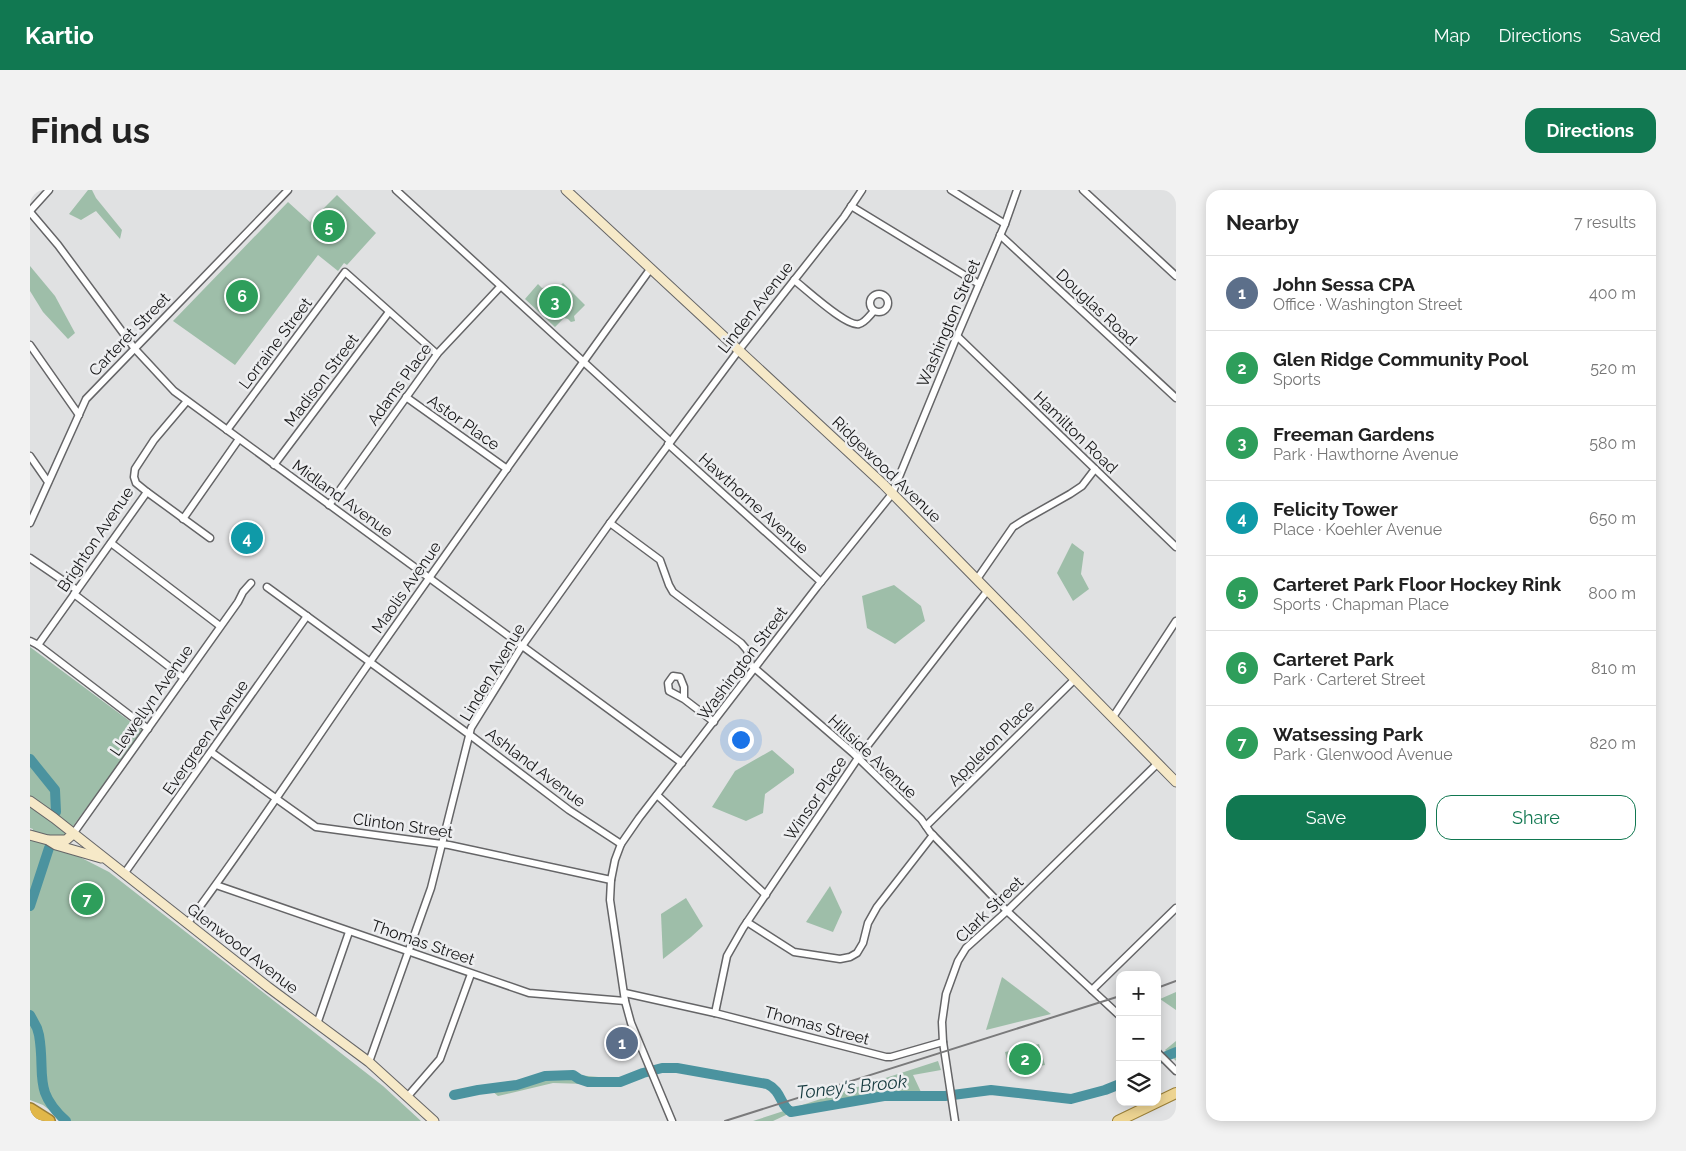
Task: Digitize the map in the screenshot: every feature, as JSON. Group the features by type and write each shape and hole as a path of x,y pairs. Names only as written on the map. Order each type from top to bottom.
{"highway":[{"path":"30,1109 49,1121"}],"main road":[{"path":"1118,1121 1176,1093"}],"street":[{"path":"30,212 49,190"},
{"name":"Carteret Street","path":"30,523 86,399 288,190"},
{"name":"Hawthorne Avenue","path":"396,190 821,582"},
{"name":"Ridgewood Avenue","path":"566,190 892,494 1176,782"},
{"name":"Linden Avenue","path":"369,1062 431,888 471,728 521,647 610,523 738,350 852,206 862,190"},
{"path":"951,190 1005,224"},
{"name":"Washington Street","path":"672,1121 631,1023 625,1001 610,900 611,880 621,844 638,818 754,668 892,494 1005,224 1017,190"},
{"path":"1083,190 1176,276"},
{"path":"852,206 979,284"},
{"name":"Midland Avenue","path":"30,212 58,245 135,349 174,391 430,578 521,647 682,763"},
{"name":"Douglas Road","path":"1000,235 1176,398"},
{"name":"Maolis Avenue","path":"187,924 370,662 651,268"},
{"name":"Lorraine Street","path":"227,430 345,272 389,312"},
{"path":"794,280 850,323 862,324 874,311"},
{"name":"Adams Place","path":"329,505 437,354 500,287"},
{"path":"389,312 437,354"},
{"name":"Madison Street","path":"274,465 389,312"},
{"name":"Hamilton Road","path":"957,336 1176,547"},
{"path":"30,345 79,415"},
{"name":"Astor Place","path":"406,397 507,469"},
{"name":"Brighton Avenue","path":"38,645 147,492 134,480 134,472 154,440 186,401"},
{"path":"183,519 239,439"},
{"path":"30,456 48,482"},
{"path":"977,579 1013,528 1082,486 1095,469"},
{"path":"147,492 210,538"},
{"name":"Hillside Avenue","path":"610,523 660,560 673,592 741,643 747,650 751,665 754,668 858,758 921,819 933,835 1007,911 1116,1012"},
{"path":"110,543 220,626"},
{"path":"30,558 184,678"},
{"name":"Llewellyn Avenue","path":"73,834 242,593 251,583"},
{"name":"Ashland Avenue","path":"267,587 470,735 569,810 621,844"},
{"name":"Winsor Place","path":"715,1013 727,956 747,922 858,758 988,590"},
{"name":"Evergreen Avenue","path":"124,874 307,616"},
{"path":"1113,717 1176,620"},
{"path":"30,641 38,645 148,729"},
{"name":"Appleton Place","path":"926,826 1076,679"},
{"path":"684,699 714,722"},
{"name":"Clinton Street","path":"211,752 316,827 442,844 611,880"},
{"name":"Clark Street","path":"955,1121 943,1042 942,1022 944,1001 958,961 966,948 1007,911 1158,764"},
{"path":"657,795 766,895"},
{"name":"Glenwood Avenue","path":"30,801 268,988 369,1062 434,1121"},
{"path":"30,835 48,840 66,840 73,834"},
{"path":"747,922 794,952 840,959 850,957 857,953 863,943 868,923 877,907 933,835"},
{"path":"48,840 56,845 106,859"},
{"name":"Thomas Street","path":"216,885 529,993 625,1001"},
{"path":"1092,990 1176,908"},
{"path":"317,1024 350,932"},
{"path":"408,1096 440,1059 471,974"},
{"name":"Thomas Street","path":"625,993 715,1013 886,1058 943,1042"},
{"path":"1161,1056 1176,1071"}],"green space":[{"path":"88,190 92,190 96,198 122,230 120,239 96,211 81,220 69,214"},
{"path":"337,195 376,233 347,265 344,263 338,271 318,255 235,365 173,321 288,202 310,222"},
{"path":"30,266 55,296 75,333 68,339 43,312 30,291"},
{"path":"563,283 585,305 574,316 575,321 571,322 564,318 555,327 525,299 538,284 542,288 549,287 554,292"},
{"path":"1072,543 1084,552 1081,574 1089,589 1073,601 1057,573"},
{"path":"894,585 921,606 925,621 895,644 867,628 862,596"},
{"path":"30,647 143,731 73,826 66,850 109,872 383,1086 421,1121 64,1121 43,1105 30,1100 30,837 33,829 30,828"},
{"path":"772,750 794,769 794,773 765,794 763,813 746,821 712,807 735,771"},
{"path":"830,886 842,912 833,932 806,922"},
{"path":"686,898 703,926 663,959 661,914"},
{"path":"1002,977 1051,1014 986,1030"},
{"path":"1176,992 1176,1010 1161,1000"},
{"path":"1176,1041 1176,1061 1165,1050"},
{"path":"1039,1044 1045,1065 1010,1072 1005,1052"},
{"path":"938,1061 941,1070 913,1075 921,1092 921,1098 888,1097 786,1115 773,1121 753,1121"},
{"path":"556,1073 609,1078 617,1085 553,1083 498,1096 492,1091 473,1088"}],"water":[{"path":"1034,1049 1035,1052 1032,1056 1037,1054 1039,1062 1021,1067 1019,1060 1027,1057 1025,1050"}],"waterway":[{"path":"30,759 55,790 56,812"},
{"path":"30,906 49,848"},
{"path":"30,1015 39,1035 44,1091 55,1110 66,1121"},
{"name":"Toney's Brook","path":"1161,1058 1176,1052"},
{"name":"Toney's Brook","path":"454,1095 517,1085 545,1076 573,1075 588,1082 620,1082 662,1068 677,1068 767,1084 776,1090 787,1109 791,1112 884,1096 945,1096 991,1090 1071,1099 1116,1086"}],"railway":[{"path":"1161,987 1176,981"},
{"path":"725,1121 1116,997"}],"place":[{"name":"Carteret Park Floor Hockey Rink","path":"329,226"},
{"name":"Carteret Park","path":"242,296"},
{"name":"Freeman Gardens","path":"555,302"},
{"name":"Felicity Tower","path":"247,538"},
{"name":"Watsessing Park","path":"87,899"},
{"name":"John Sessa CPA","path":"622,1043"},
{"name":"Glen Ridge Community Pool","path":"1025,1059"}]}
